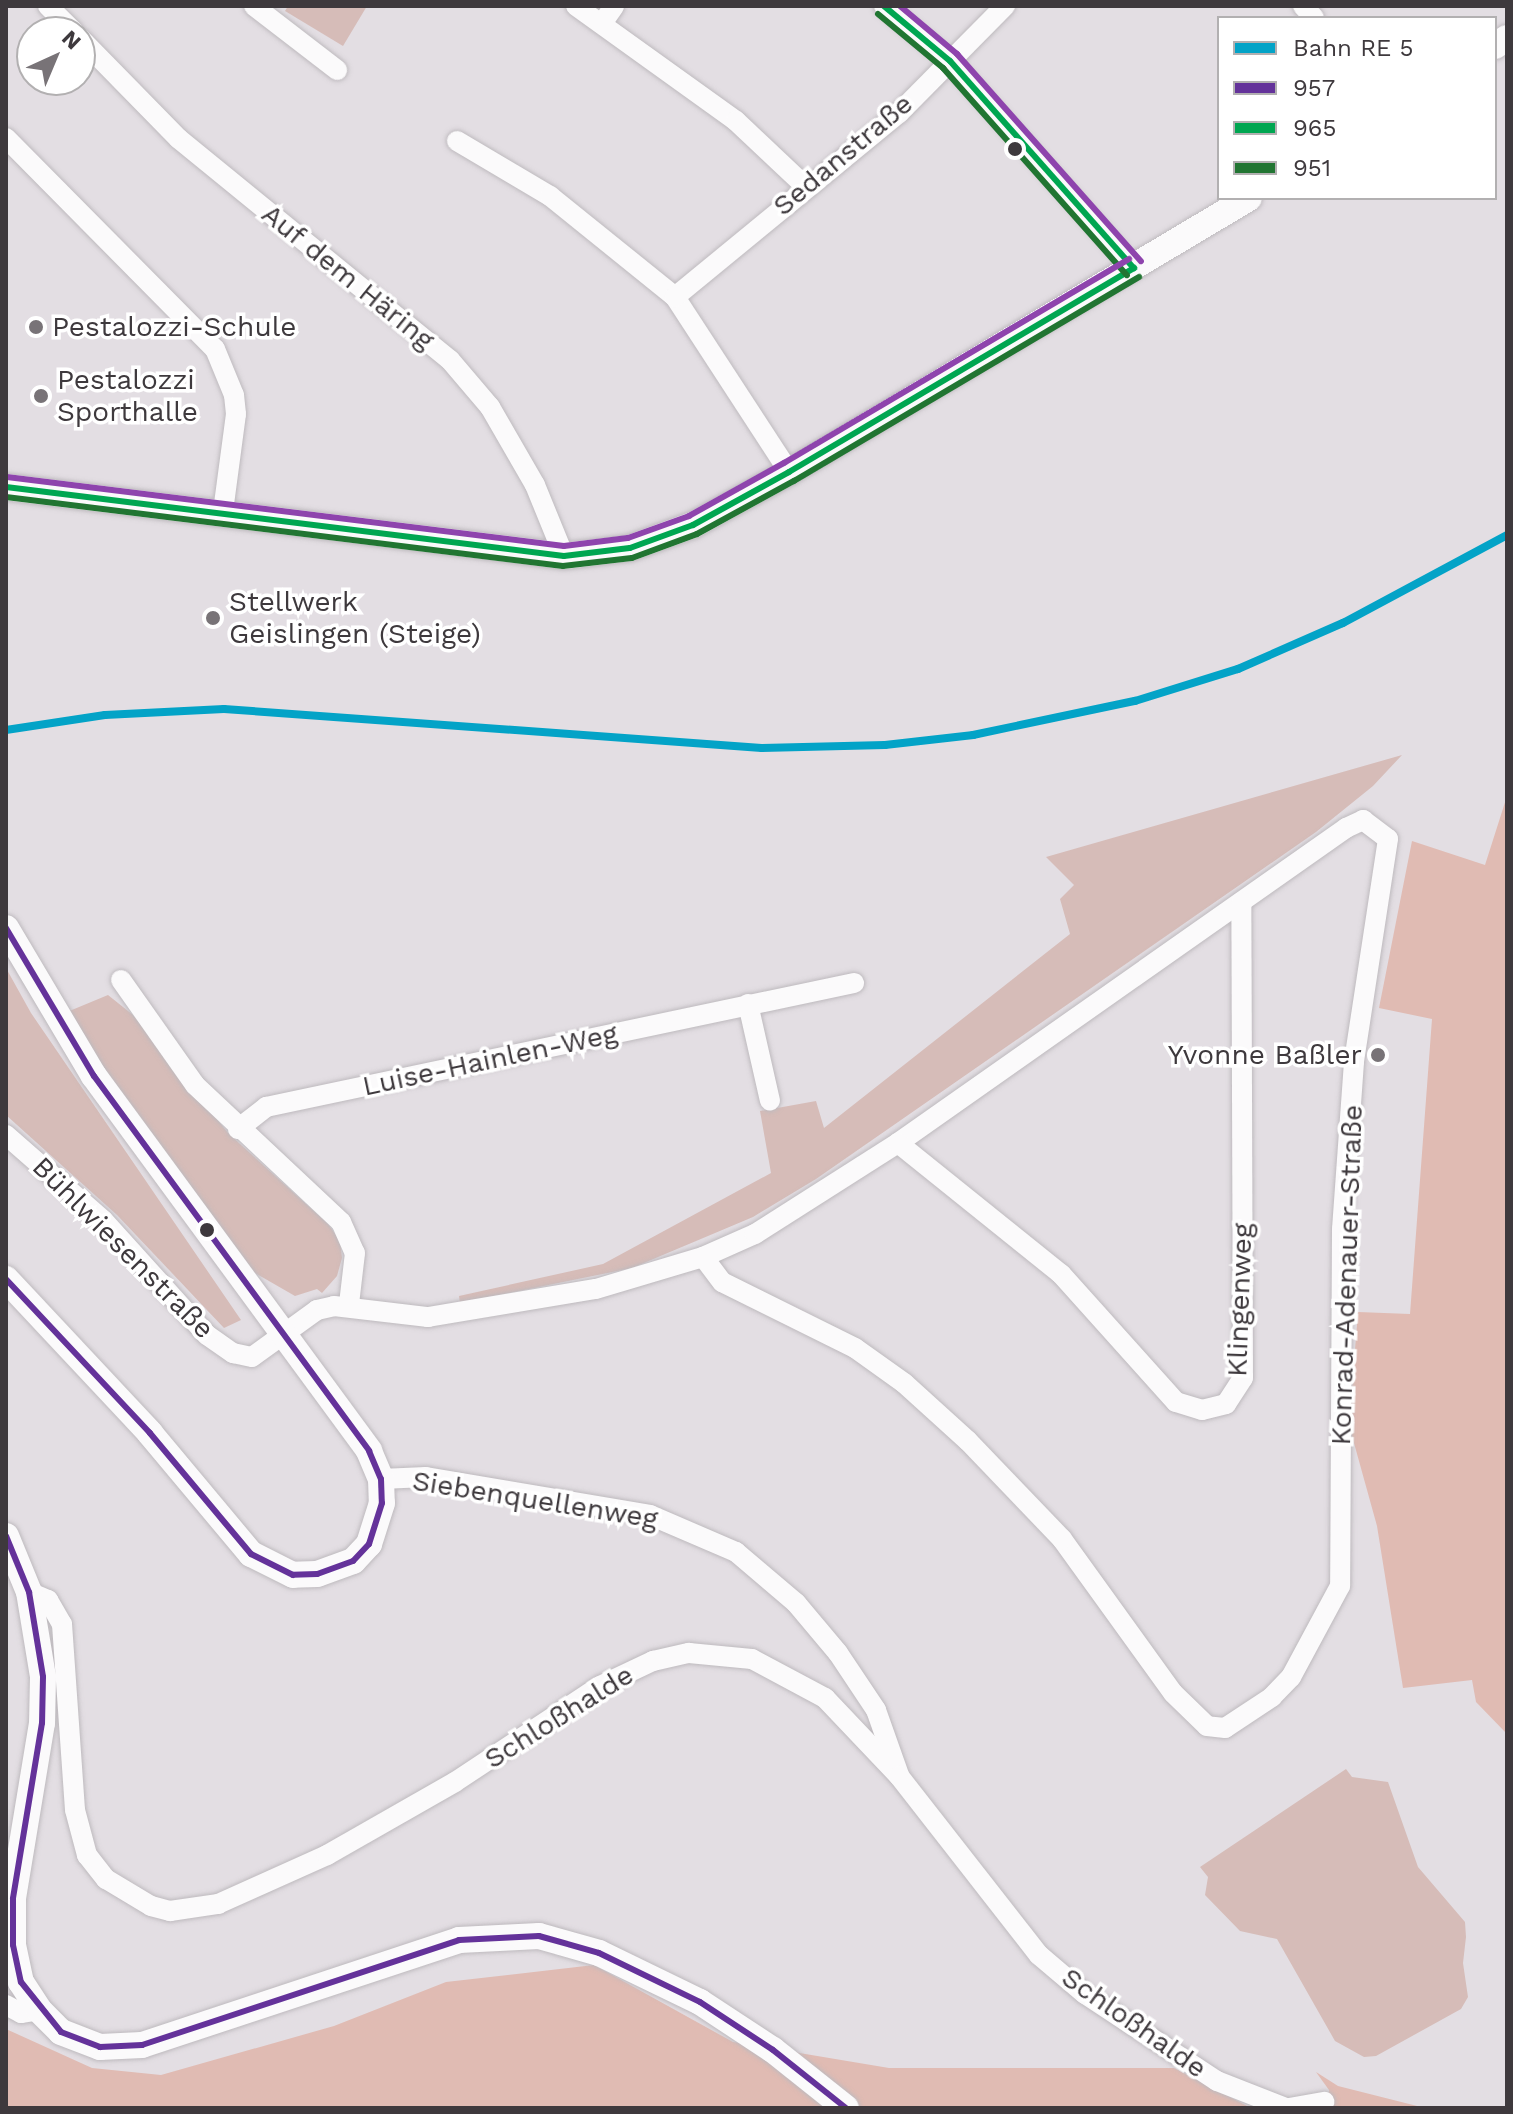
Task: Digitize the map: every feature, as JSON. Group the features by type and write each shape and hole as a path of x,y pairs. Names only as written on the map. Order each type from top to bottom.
{"street":[{"path":"576,6 609,14 736,121 805,186"},
{"path":"884,6 950,61 1134,268"},
{"name":"Sedanstraße","path":"675,297 805,186 891,120 1005,6"},
{"path":"262,8 337,70"},
{"name":"Auf dem Häring","path":"96,54 179,139 450,360 490,407 535,485 564,556"},
{"path":"6,138 215,349 234,395 236,414 223,512"},
{"path":"457,141 550,196 675,297 789,472"},
{"path":"6,487 564,556 630,548 680,530 789,472 1246,200"},
{"name":"Konrad-Adenauer-Straße","path":"349,1304 397,1317 428,1317 596,1289 703,1257 755,1234 898,1143 1346,828 1363,820 1388,839 1354,1062 1342,1229 1340,1586 1291,1677 1237,1721 1225,1728 1207,1726 1173,1693 1062,1539 968,1441 904,1383 855,1348 722,1282 703,1257"},
{"name":"Klingenweg","path":"898,1143 1061,1274 1176,1402 1202,1410 1226,1404 1243,1378 1241,902"},
{"path":"6,928 94,1076 350,1421 381,1479 378,1525 353,1561 317,1574 293,1575 272,1568 232,1536 150,1433 6,1279"},
{"path":"121,980 195,1085 238,1129 341,1222 355,1253 349,1304 317,1310 284,1336"},
{"name":"Luise-Hainlen-Weg","path":"238,1129 266,1107 854,983"},
{"path":"748,1004 770,1101"},
{"name":"Bühlwiesenstraße","path":"6,1135 103,1220 207,1335 233,1353 252,1357 284,1336"},
{"name":"Siebenquellenweg","path":"381,1479 426,1477 650,1515 736,1552 796,1603 838,1653 876,1710 899,1776"},
{"path":"6,1536 29,1592 43,1677 42,1723 13,1899 13,1945 21,1982 39,2010 81,2041 100,2047 142,2045 459,1940 539,1936 599,1953 691,1997 773,2050 846,2108"},
{"name":"Schloßhalde","path":"29,1592 48,1600 62,1624 75,1810 87,1855 106,1879 128,1894 170,1911 218,1904 327,1855 455,1782 600,1686 653,1661 689,1653 752,1659 825,1698 899,1776 980,1885 1051,1965 1168,2053 1217,2081 1287,2108 1324,2102"},
{"path":"6,2005 21,2013 39,2010"}],"shaded area":[{"path":"288,6 367,6 343,46 285,11"},
{"path":"1402,755 1373,786 1316,832 816,1179 753,1217 632,1268 460,1303 459,1296 603,1264 771,1173 760,1111 816,1101 824,1128 1070,934 1060,899 1074,885 1046,857"},
{"path":"1507,796 1507,1734 1476,1702 1472,1680 1403,1688 1377,1526 1349,1425 1358,1312 1410,1314 1432,1019 1379,1008 1412,841 1485,865"},
{"path":"6,968 31,1013 241,1320 224,1328 117,1215 6,1115"},
{"path":"108,995 133,1015 228,1133 328,1224 340,1241 342,1258 337,1276 322,1293 317,1289 295,1296 255,1273 111,1079 67,1012"},
{"path":"1346,1769 1352,1777 1388,1782 1418,1867 1465,1922 1463,1963 1468,1997 1461,2009 1376,2056 1364,2057 1335,2041 1277,1939 1240,1931 1205,1895 1208,1877 1200,1867"},
{"path":"594,1965 733,2042 889,2068 1174,2068 1251,2108 6,2108 6,2029 92,2068 161,2075 334,2026 446,1982"},
{"path":"1316,2072 1338,2086 1425,2108 1328,2108 1329,2090"}],"transit line":[{"name":"965","path":"884,6 950,61 1134,268"},
{"path":"900,6 957,54 1141,261"},
{"name":"951","path":"878,14 943,68 1127,275"},
{"path":"7,477 564,546 628,538 689,516 1129,259"},
{"name":"965","path":"6,487 564,556 630,548 693,525 789,472 1134,268"},
{"name":"951","path":"6,497 563,566 632,558 697,534 794,481 1139,277"},
{"path":"6,730 105,715 224,709 762,748 885,745 973,735 1135,701 1238,669 1343,623 1507,535"},
{"name":"957","path":"6,928 94,1076 369,1451 381,1479 382,1503 369,1544 353,1561 317,1574 293,1575 251,1554 150,1433 6,1279"},
{"name":"957","path":"6,1536 29,1592 43,1677 42,1723 13,1899 13,1945 21,1982 61,2032 100,2047 142,2045 459,1940 539,1936 599,1953 700,2002 773,2050 846,2108"}],"place":[{"name":"Pestalozzi-Schule","path":"36,327"},
{"name":"Pestalozzi Sporthalle","path":"41,396"},
{"name":"Stellwerk Geislingen (Steige)","path":"213,618"},
{"name":"Yvonne Baßler","path":"1378,1055"}]}
